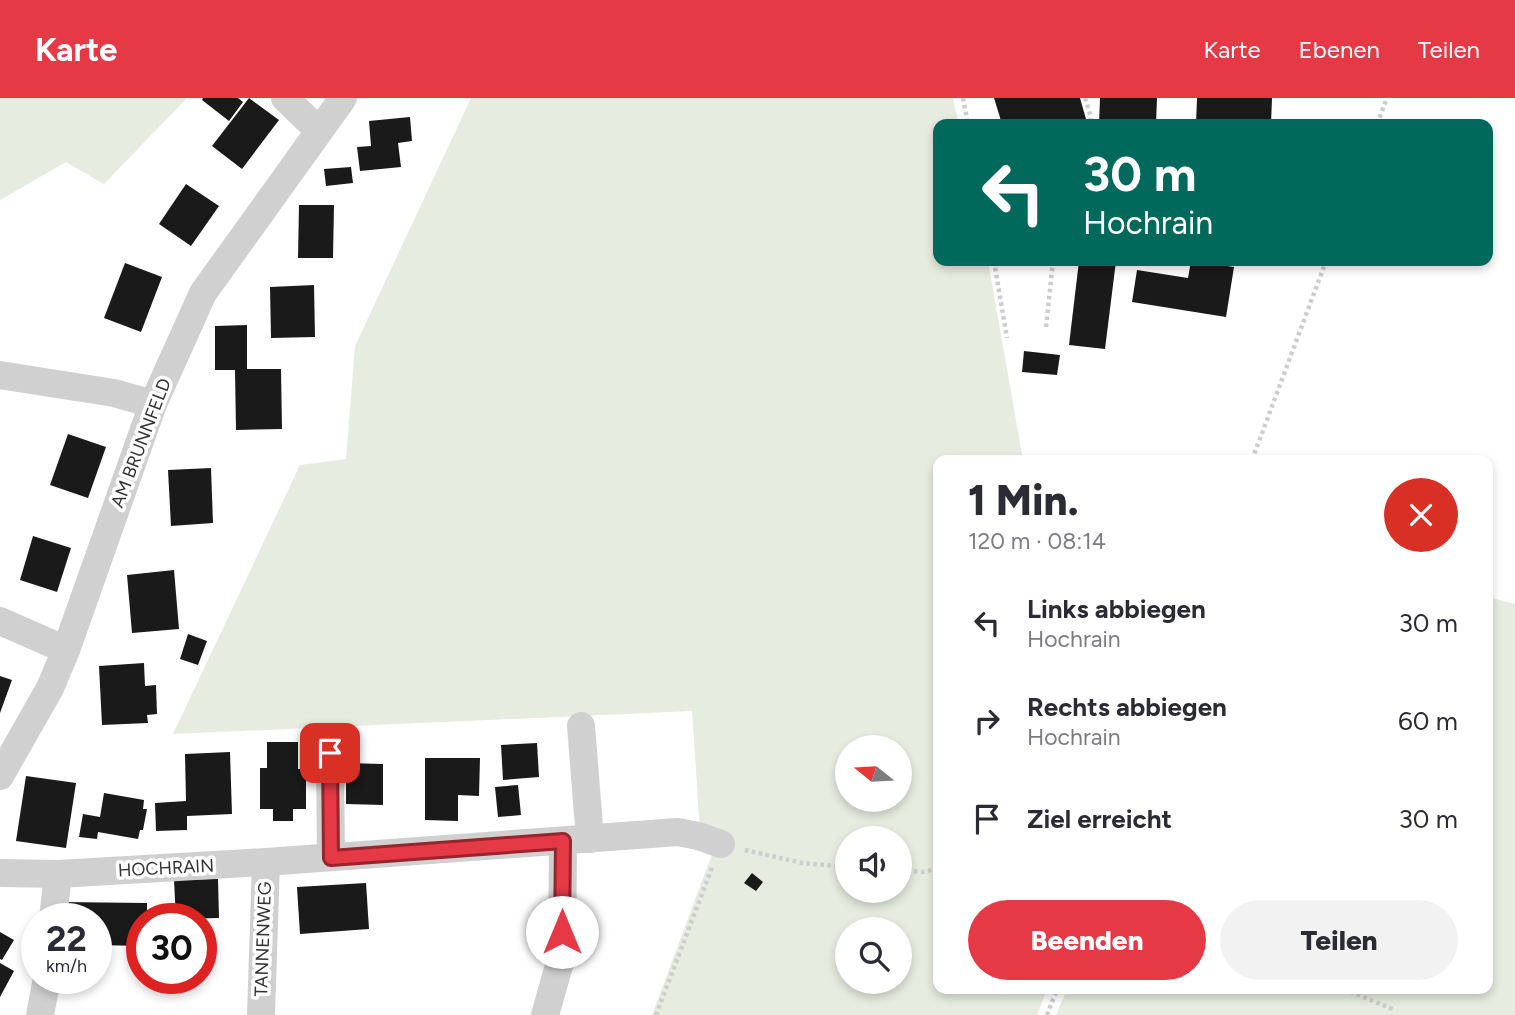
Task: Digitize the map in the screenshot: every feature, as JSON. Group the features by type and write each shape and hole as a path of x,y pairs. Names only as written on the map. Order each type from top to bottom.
{"street":[{"path":"285,98 318,130"},
{"name":"AM BRUNNFELD","path":"0,776 50,688 66,650 153,404 203,293 343,98"},
{"path":"0,375 114,393 153,404"},
{"path":"0,621 66,650"},
{"path":"545,1015 562,955 576,840 581,726"},
{"path":"330,753 331,858"},
{"name":"HOCHRAIN","path":"0,873 58,874 265,862 678,832 721,844"},
{"name":"TANNENWEG","path":"261,1015 265,862"},
{"path":"55,903 58,874"},
{"path":"40,1015 44,994"}],"path":[{"path":"963,98 967,119"},
{"path":"1085,98 1091,119"},
{"path":"1379,119 1387,98"},
{"path":"995,266 1007,338"},
{"path":"1046,327 1052,266"},
{"path":"1254,455 1324,266"},
{"path":"656,1015 721,844 802,863 835,866"},
{"path":"912,871 933,870"},
{"path":"1047,1015 1054,994"},
{"path":"1356,994 1395,1010"}],"shaded area":[{"path":"0,98 187,98 104,184 66,162 0,200"},
{"path":"471,98 953,98 958,119 933,119 933,266 989,266 1022,455 933,455 933,994 1045,994 1037,1015 652,1015 718,838 700,831 692,711 173,734 300,465 346,459 355,346"},
{"path":"1493,598 1515,604 1515,1015 1056,1015 1065,994 1493,994"}],"building":[{"path":"238,98 243,102 229,121 202,100"},
{"path":"249,98 279,120 242,169 212,146"},
{"path":"994,98 1080,98 1086,119 1000,119"},
{"path":"1100,98 1157,98 1156,119 1099,119"},
{"path":"1197,98 1272,98 1271,119 1196,119"},
{"path":"410,117 412,141 398,143 401,167 360,171 357,147 371,146 369,121"},
{"path":"351,167 353,183 326,186 324,169"},
{"path":"186,184 219,206 191,246 159,224"},
{"path":"299,205 334,205 333,258 298,258"},
{"path":"125,263 162,277 141,332 104,318"},
{"path":"1078,266 1115,266 1105,349 1069,345"},
{"path":"1190,266 1234,267 1226,317 1132,302 1137,270 1188,278"},
{"path":"314,285 315,337 271,338 270,287"},
{"path":"247,325 247,369 281,369 282,429 236,430 235,370 215,370 215,326"},
{"path":"1024,351 1060,355 1057,375 1022,372"},
{"path":"68,434 106,447 88,498 50,485"},
{"path":"211,468 213,523 171,526 168,470"},
{"path":"33,536 71,548 57,592 20,580"},
{"path":"174,570 179,629 132,633 127,575"},
{"path":"188,634 207,641 198,665 180,659"},
{"path":"144,663 145,686 156,685 157,714 147,715 148,723 102,725 99,666"},
{"path":"0,676 12,680 0,713"},
{"path":"351,736 352,753 335,754 335,737"},
{"path":"267,742 298,742 298,769 306,769 306,809 293,809 293,821 273,821 273,809 260,809 260,768 267,768"},
{"path":"537,743 539,777 503,780 501,745"},
{"path":"230,752 232,814 187,816 187,830 156,831 155,803 186,801 185,754"},
{"path":"425,758 480,758 479,796 458,795 458,821 425,820"},
{"path":"346,763 383,764 383,805 346,804"},
{"path":"26,776 76,783 66,848 16,841"},
{"path":"518,785 521,815 498,817 495,787"},
{"path":"104,793 144,800 143,809 147,809 143,830 140,830 138,839 98,832 97,839 79,837 83,814 100,817"},
{"path":"752,873 763,882 756,891 744,883"},
{"path":"218,879 219,918 217,903 175,903 174,880"},
{"path":"366,883 369,929 300,934 297,887"},
{"path":"61,902 147,903 126,903 126,946 112,945 112,903"},
{"path":"0,932 14,940 2,960 0,959"},
{"path":"0,963 14,971 0,997"}],"route":[{"path":"330,753 331,858 563,841 562,932"}]}
